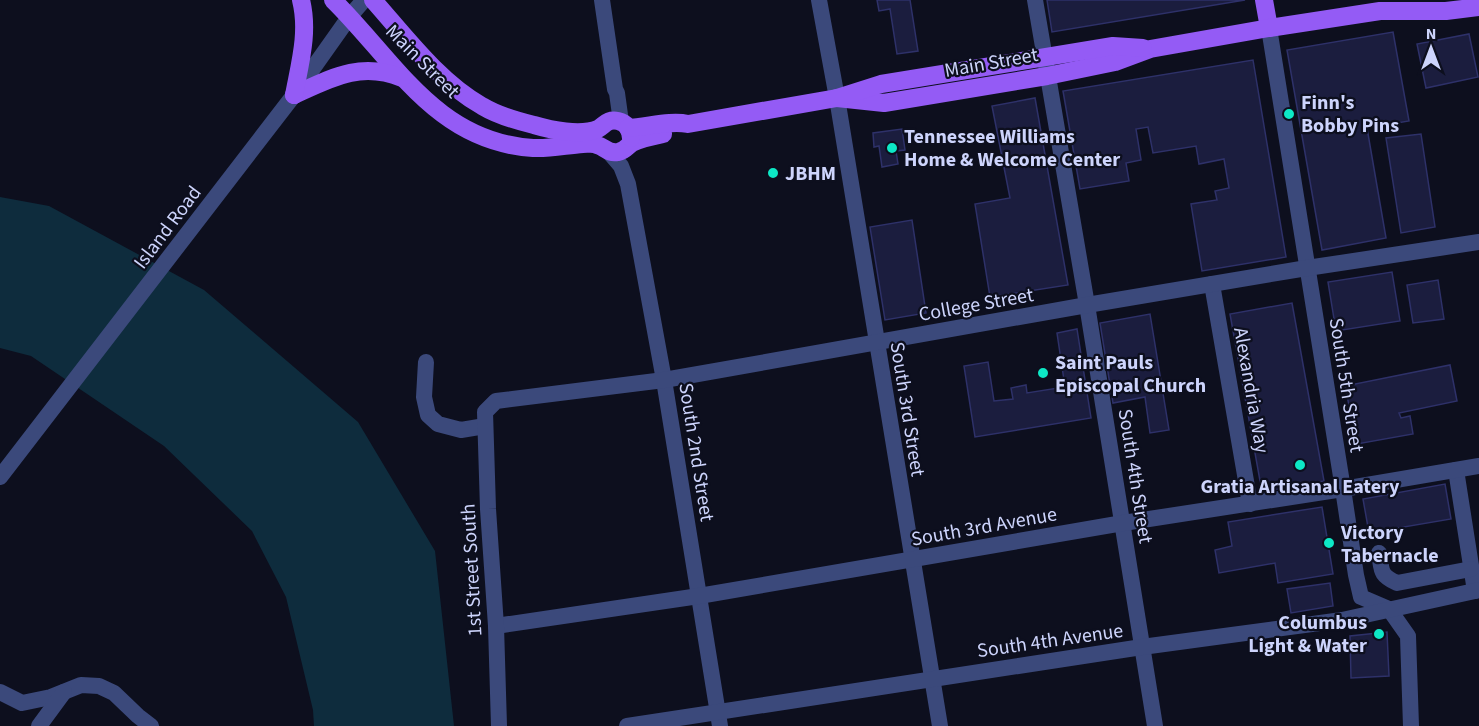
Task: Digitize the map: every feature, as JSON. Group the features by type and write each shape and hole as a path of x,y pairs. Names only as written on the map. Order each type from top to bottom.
{"main road":[{"path":"294,95 304,39 305,17 300,0"},
{"name":"Main Street","path":"333,0 427,103 469,131 501,142 532,148 590,143 615,136 680,130 688,124 837,98 881,84 1044,57 1113,46 1150,49"},
{"name":"Main Street","path":"373,0 441,75 484,107 525,123 555,130 615,136"},
{"path":"1264,0 1269,28"},
{"name":"Main Street","path":"1380,11 1413,0"},
{"name":"Main Street","path":"837,98 884,103 1047,76 1114,62 1150,49 1269,28 1380,11 1446,12 1479,7"},
{"path":"294,95 347,73 380,71 404,79"}],"street":[{"name":"Island Road","path":"0,477 294,95 364,0"},
{"path":"602,0 617,93 615,136"},
{"name":"South 3rd Street","path":"819,0 940,726"},
{"name":"South 4th Street","path":"1035,0 1155,726"},
{"name":"South 5th Street","path":"1269,28 1356,575 1361,597 1389,609"},
{"name":"South 2nd Street","path":"615,136 621,166 628,184 664,380 719,719"},
{"name":"College Street","path":"426,362 424,397 428,415 438,424 461,430 485,419 496,402 664,380 1087,305 1479,242"},
{"name":"Alexandria Way","path":"1212,284 1250,504"},
{"name":"1st Street South","path":"485,419 499,726"},
{"name":"South 3rd Avenue","path":"496,626 699,596 1479,466"},
{"path":"1456,470 1477,590"},
{"path":"1378,553 1382,571 1387,578 1396,583 1472,569"},
{"name":"South 4th Avenue","path":"627,726 719,719 932,679 1341,620 1477,590"},
{"path":"1389,609 1408,636 1411,726"},
{"path":"0,692 22,703 51,697 81,685 99,686 114,693 151,726"},
{"path":"39,726 65,692"}],"water":[{"path":"0,197 49,206 204,290 358,422 435,551 454,726 314,726 313,710 286,597 252,531 164,446 31,356 0,348"}],"building":[{"path":"877,0 910,0 918,51 897,54 890,9 879,11"},
{"path":"1047,0 1245,0 1052,32"},
{"path":"1393,32 1409,121 1367,128 1386,238 1322,250 1287,50"},
{"path":"1469,34 1478,77 1426,88 1417,44"},
{"path":"1253,60 1286,257 1202,271 1191,204 1217,200 1215,191 1229,188 1224,159 1199,164 1196,146 1153,153 1148,127 1136,129 1141,160 1126,163 1129,181 1080,189 1063,91"},
{"path":"1035,98 1068,285 990,297 975,204 1010,198 992,106"},
{"name":"Tennessee Williams Home & Welcome Center","path":"902,129 905,150 896,151 898,164 882,167 879,146 874,147 873,133"},
{"path":"1421,134 1435,227 1401,233 1386,138"},
{"path":"912,220 926,313 885,320 870,227"},
{"path":"1392,272 1400,321 1336,331 1328,282"},
{"path":"1438,280 1444,319 1413,323 1407,285"},
{"path":"1292,303 1324,481 1262,492 1230,314"},
{"path":"1150,314 1169,430 1150,433 1145,397 1113,403 1100,323"},
{"path":"1077,329 1091,418 975,437 964,366 988,362 994,401 1013,399 1011,388 1026,385 1027,393 1065,387 1057,333"},
{"path":"1450,365 1457,401 1399,413 1401,418 1410,416 1413,434 1357,444 1345,386"},
{"path":"1445,484 1451,519 1369,533 1363,499"},
{"path":"1322,507 1333,574 1278,583 1275,563 1219,573 1215,550 1232,546 1228,522"},
{"path":"1330,583 1333,606 1291,613 1287,589"},
{"path":"1387,632 1389,676 1351,678 1350,636"}],"place":[{"name":"Finn's Bobby Pins","path":"1289,114"},
{"name":"Tennessee Williams Home & Welcome Center","path":"892,148"},
{"name":"JBHM","path":"773,173"},
{"name":"Saint Pauls Episcopal Church","path":"1043,373"},
{"name":"Gratia Artisanal Eatery","path":"1300,465"},
{"name":"Victory Tabernacle","path":"1329,543"},
{"name":"Columbus Light & Water","path":"1379,634"}]}
